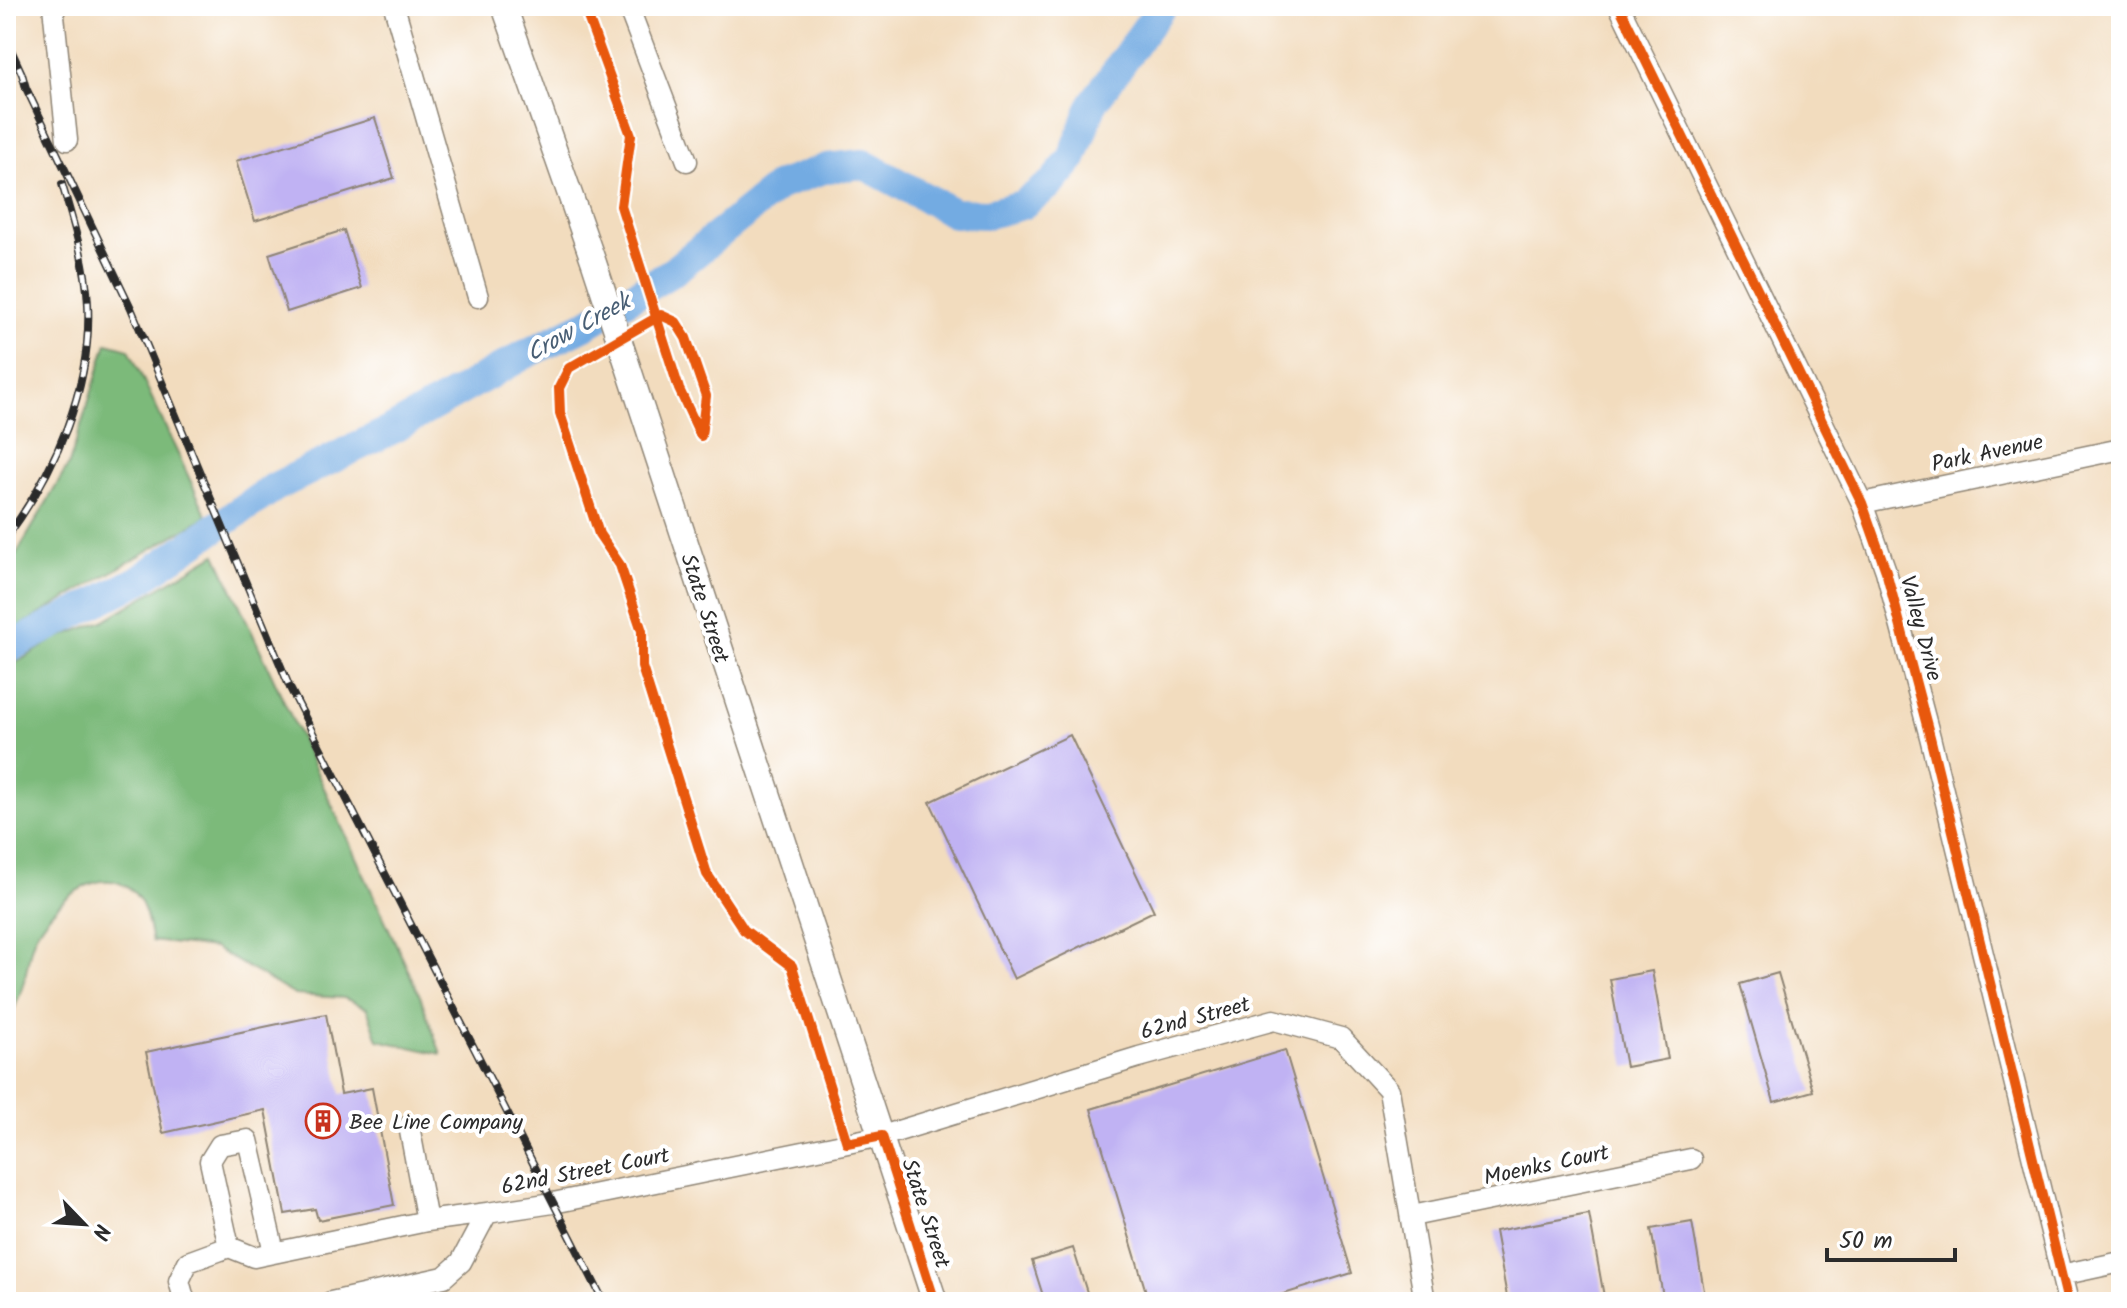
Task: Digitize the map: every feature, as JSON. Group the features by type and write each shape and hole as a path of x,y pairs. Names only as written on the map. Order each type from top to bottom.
{"main road":[{"name":"State Street","path":"504,6 594,263 935,1302"}],"street":[{"path":"53,6 67,140"},
{"path":"394,6 478,297"},
{"path":"628,6 687,161"},
{"name":"Valley Drive","path":"1619,6 1862,503 1886,571 1930,737 2068,1302"},
{"name":"Park Avenue","path":"1862,503 2121,449"},
{"name":"62nd Street","path":"882,1136 1139,1057 1274,1020 1341,1038 1389,1090 1425,1302"},
{"path":"409,1126 427,1221"},
{"name":"62nd Street Court","path":"331,1302 444,1277 461,1262 487,1213 553,1203 882,1136"},
{"path":"229,1247 210,1161 220,1145 248,1140 274,1252"},
{"name":"Moenks Court","path":"1412,1216 1691,1159"},
{"path":"185,1302 179,1281 188,1262 229,1247 254,1257 427,1221 487,1213"},
{"path":"2061,1275 2121,1262"},
{"path":"428,1281 432,1302"}],"green space":[{"path":"107,343 129,349 207,516 6,634 6,564 16,555 69,464"},
{"path":"216,554 420,996 441,1054 378,1040 367,1008 344,998 295,995 214,948 152,941 146,914 136,895 118,883 104,881 77,891 43,923 33,940 22,988 6,1029 6,669 57,638 103,621"}],"building":[{"path":"375,118 394,178 255,221 236,161"},
{"path":"344,230 362,288 287,312 269,254"},
{"path":"1070,735 1154,911 1014,979 930,802"},
{"path":"1652,971 1668,1059 1626,1067 1610,979"},
{"path":"1778,973 1813,1091 1774,1102 1740,984"},
{"name":"Bee Line Company","path":"326,1014 341,1094 372,1088 394,1205 318,1220 315,1209 285,1214 265,1110 163,1133 146,1052"},
{"path":"1285,1050 1352,1273 1258,1302 1149,1302 1091,1109"},
{"path":"1589,1214 1605,1302 1508,1302 1495,1231"},
{"path":"1692,1222 1706,1302 1664,1302 1651,1229"},
{"path":"1073,1248 1090,1302 1045,1302 1032,1261"}],"waterway":[{"name":"Crow Creek","path":"6,649 139,580 275,487 391,430 524,355 587,324 672,272 780,185 827,168 863,164 954,213 988,214 1022,205 1052,183 1072,159 1093,103 1162,6"}],"railway":[{"path":"6,39 26,88 131,308 290,688 604,1302"},
{"path":"6,538 55,457 77,398 84,367 88,335 87,289 62,184"}],"cycle path":[{"path":"584,6 631,135 621,206 679,389 701,436 706,396 686,338 676,322 661,315 569,368 559,388 560,413 599,534 620,565 642,631 642,667 707,874 744,930 792,966 847,1143 882,1136 935,1302"},
{"path":"1619,6 1862,503 1886,571 1930,737 2068,1302"}],"place":[{"name":"Bee Line Company","path":"323,1121"}]}
